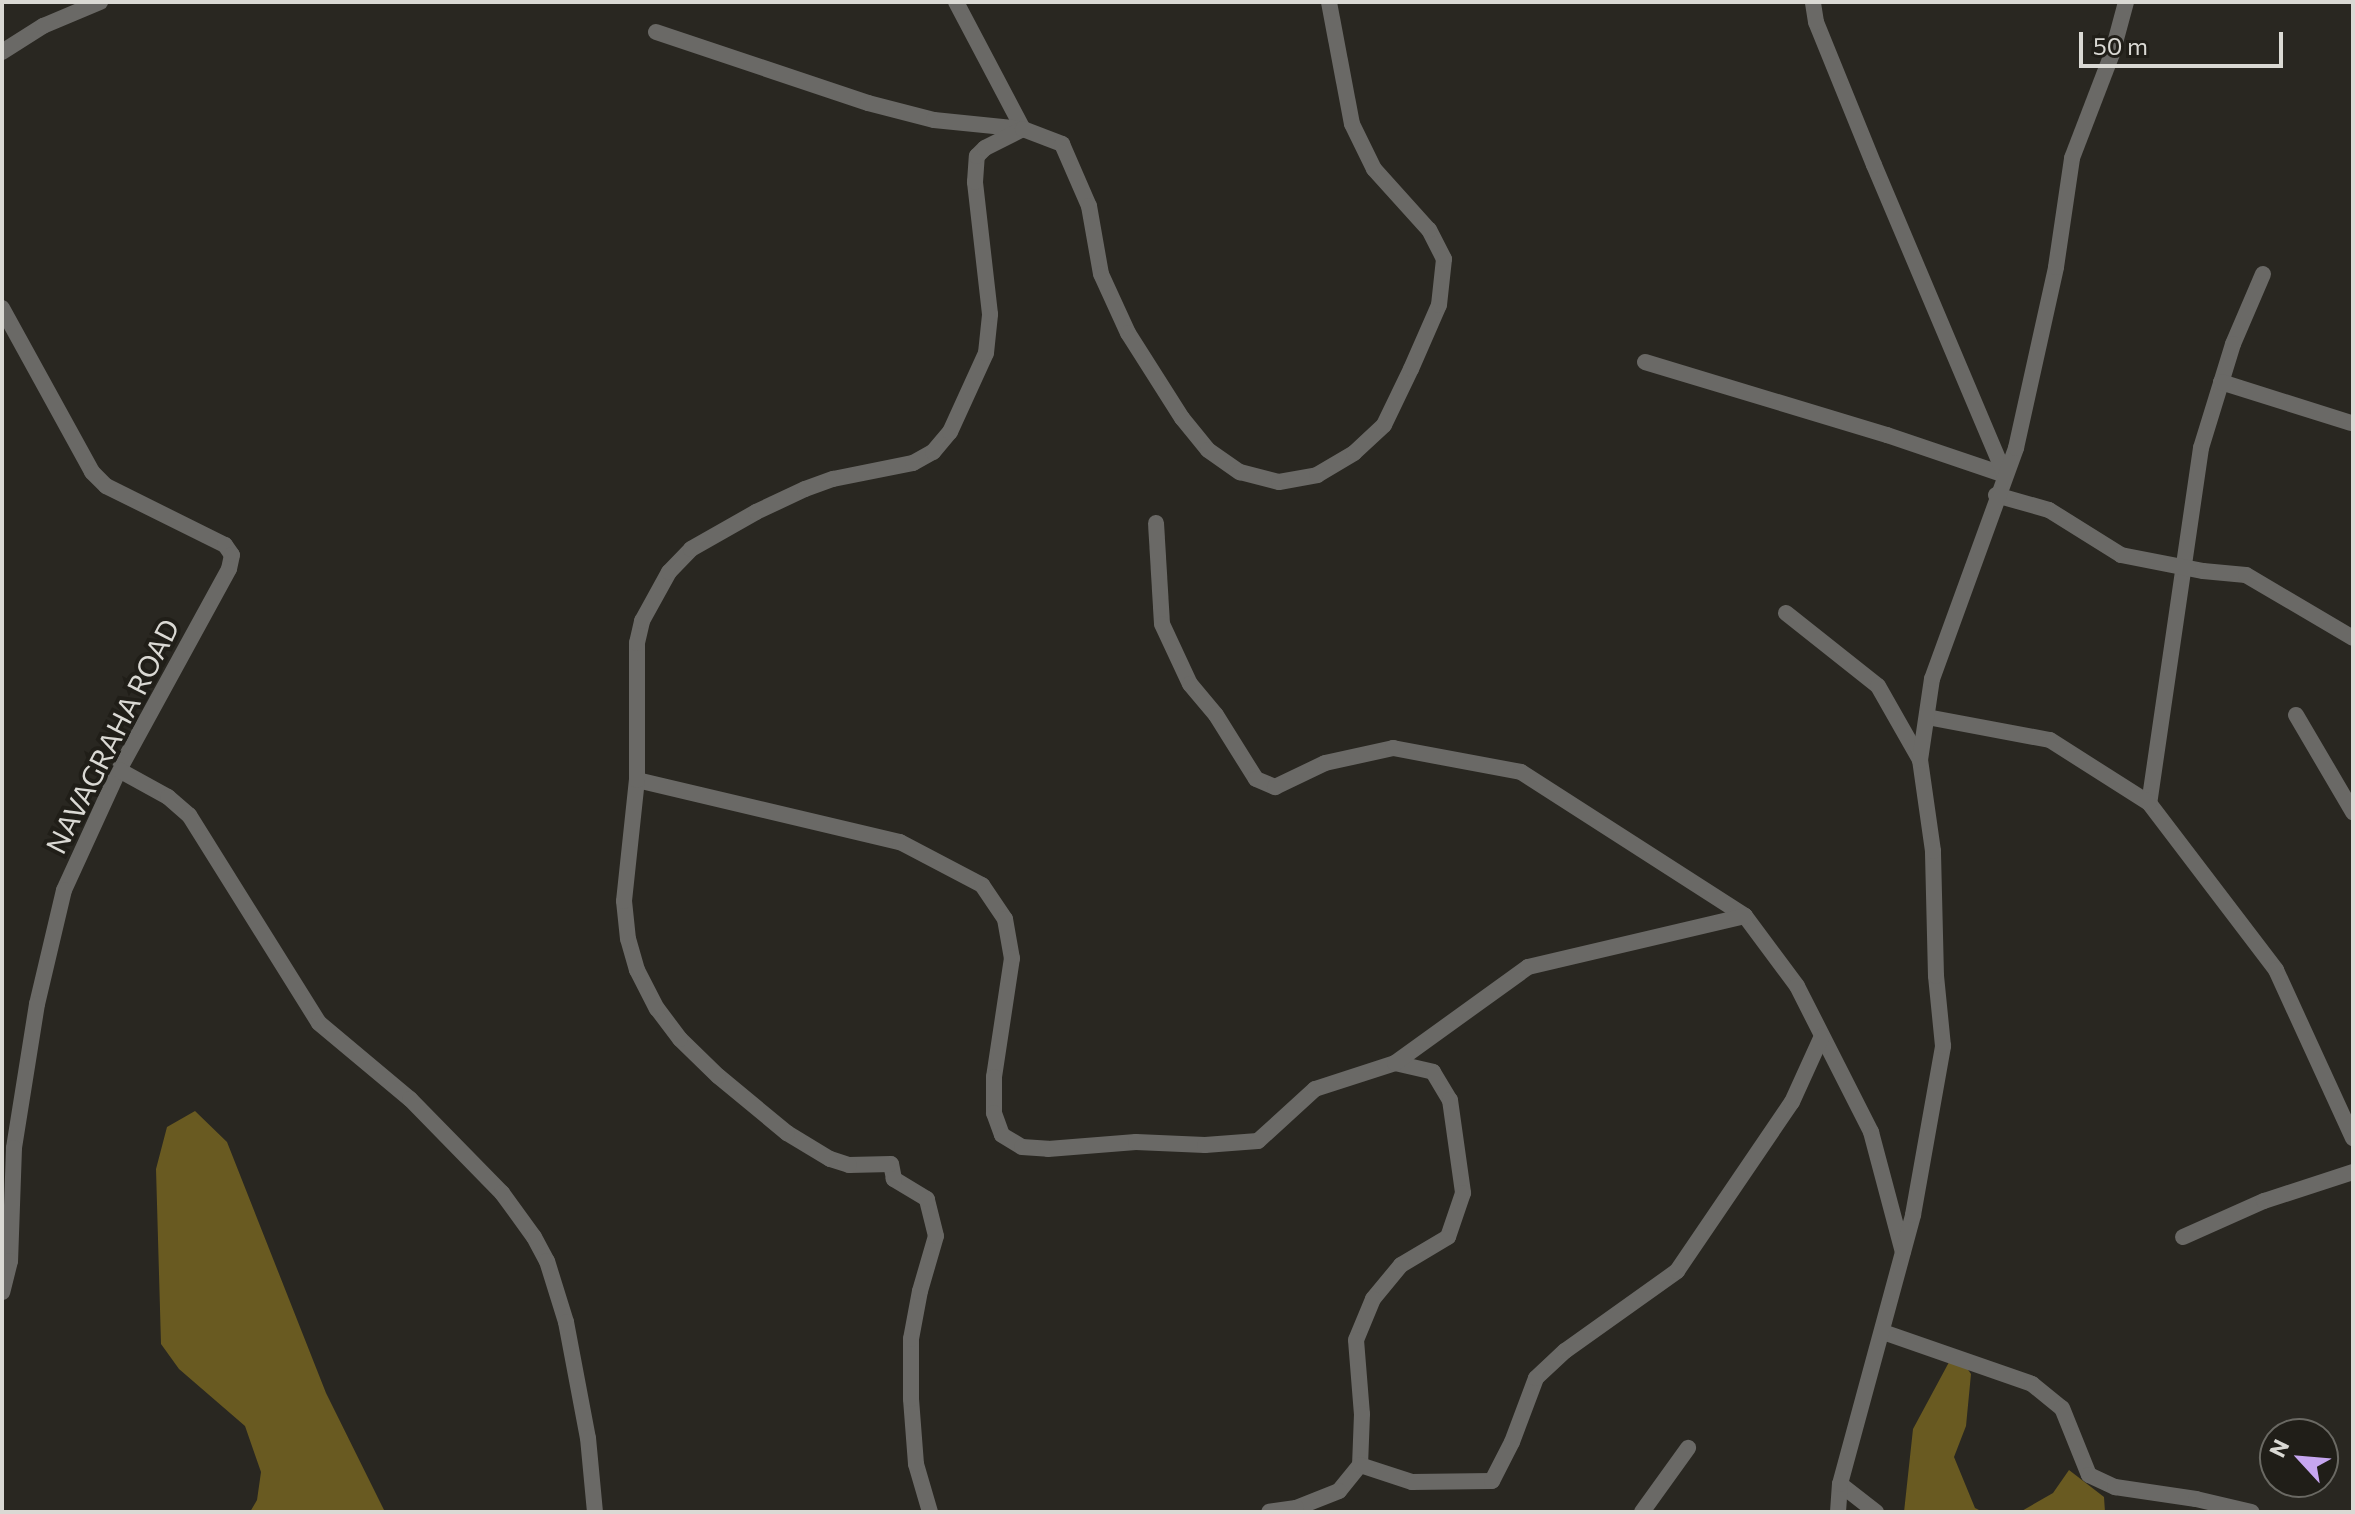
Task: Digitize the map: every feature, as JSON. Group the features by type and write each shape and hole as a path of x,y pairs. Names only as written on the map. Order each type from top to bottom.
{"street":[{"path":"2,52 43,26 100,2"},
{"path":"956,2 1023,129"},
{"path":"656,32 868,103 934,120 1023,129 1062,144 1089,206 1101,274 1128,333 1182,418 1208,450 1240,472 1279,482 1317,475 1354,453 1384,425 1439,305 1444,259 1429,230 1374,169 1352,124 1329,2"},
{"path":"1813,2 1816,22 1874,165 2005,475"},
{"path":"1838,1512 1840,1484 1904,1253 1943,1046 1936,976 1933,851 1920,760 1932,679 1996,495 2016,448 2047,309 2072,158 2112,54 2126,2"},
{"path":"930,1512 916,1464 911,1384 911,1339 936,1236 927,1199 894,1179 891,1164 849,1165 808,1149 718,1076 680,1039 657,1009 634,959 624,901 637,780 637,643 651,598 669,572 691,549 756,512 833,479 913,463 933,452 950,432 986,353 990,314 975,182 977,156 985,148 1023,129"},
{"path":"2149,803 2201,448 2233,344 2263,274"},
{"name":"NAVAGRAHA ROAD","path":"2,308 92,472 106,486 225,545 232,555 229,569 119,770 64,890 52,931 8,1145 10,1261 2,1292"},
{"path":"1645,362 1887,435 2005,475"},
{"path":"2221,382 2351,423"},
{"path":"1996,495 2049,510 2121,555 2184,568 2246,575 2353,638"},
{"path":"1156,523 1162,624 1190,684 1216,715 1256,779 1275,787 1325,763 1393,748 1521,772 1745,916 1797,986 1871,1132 1904,1253"},
{"path":"1786,613 1878,686 1920,760"},
{"path":"2296,715 2353,812"},
{"path":"1927,717 2050,740 2149,803 2276,970 2353,1138"},
{"path":"119,770 168,797 189,815 319,1023 410,1099 502,1193 534,1237 547,1261 566,1322 588,1438 595,1512"},
{"path":"637,780 900,842 982,885 1005,919 1012,958 994,1077 994,1113 1002,1135 1022,1147 1048,1149 1136,1142 1205,1145 1258,1141 1315,1089 1395,1063 1528,967 1745,916"},
{"path":"1360,1465 1412,1482 1492,1481 1512,1442 1536,1378 1565,1351 1677,1271 1792,1102 1822,1036"},
{"path":"1269,1512 1296,1508 1339,1491 1360,1465 1362,1414 1356,1340 1373,1299 1401,1265 1448,1237 1463,1193 1450,1100 1433,1072 1395,1063"},
{"path":"2183,1237 2264,1201 2353,1172"},
{"path":"1883,1332 2032,1384 2062,1408 2089,1475 2115,1487 2196,1499 2252,1512"},
{"path":"1642,1512 1688,1448"},
{"path":"1840,1484 1876,1512"}],"shaded area":[{"path":"195,1111 227,1142 326,1393 385,1512 250,1512 257,1500 261,1472 245,1426 179,1369 161,1344 156,1169 167,1127"},
{"path":"1955,1351 1971,1374 1966,1426 1954,1457 1975,1508 1983,1512 1904,1512 1913,1429"},
{"path":"2069,1470 2104,1497 2105,1512 2020,1512 2053,1493"}]}
